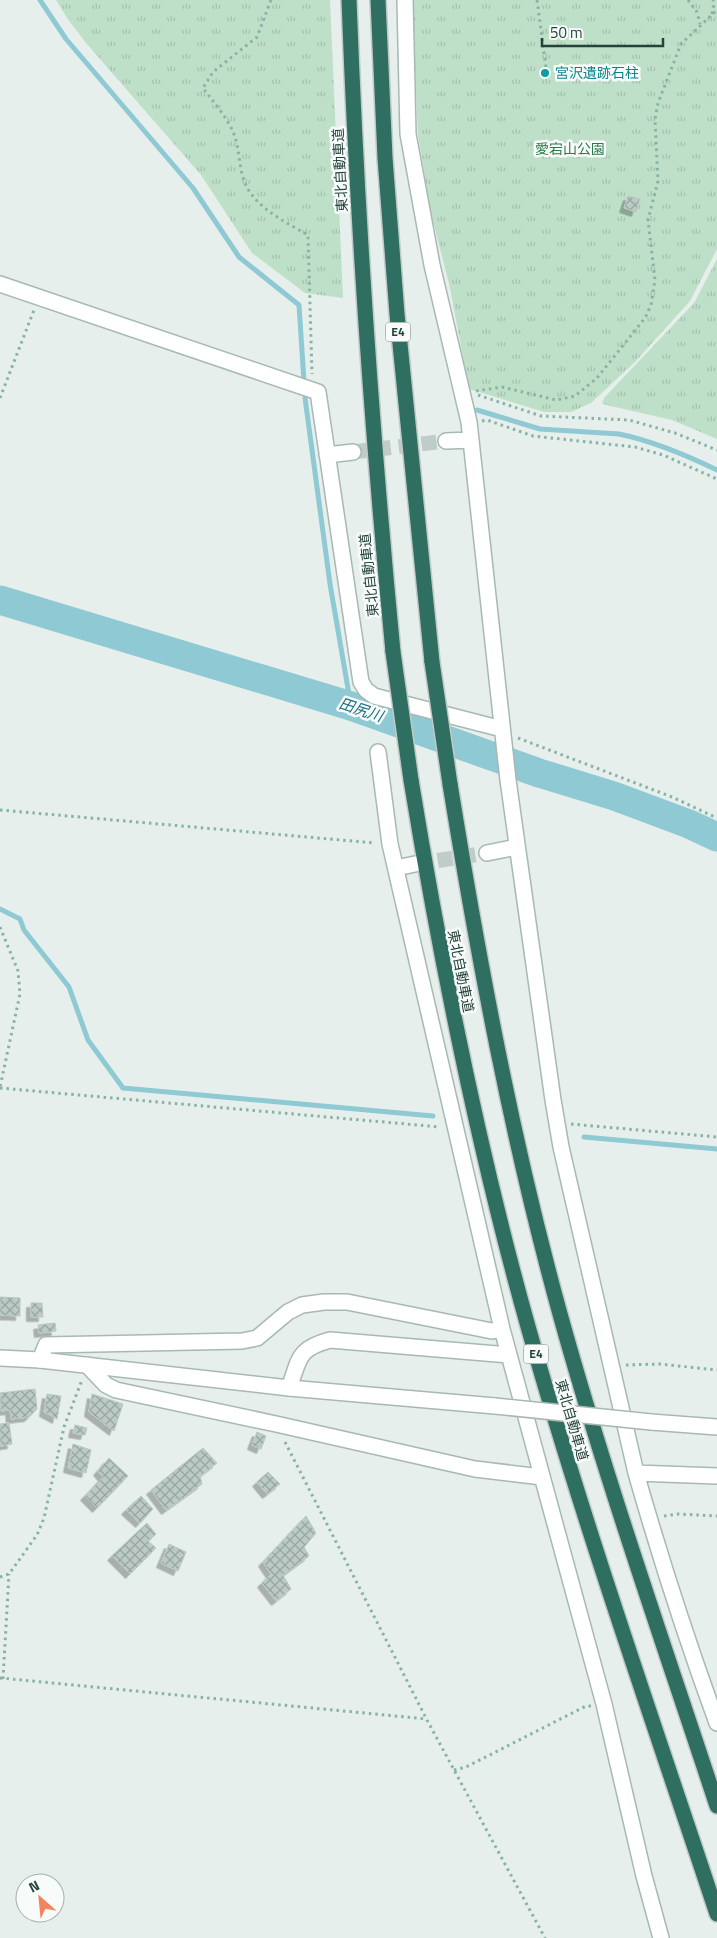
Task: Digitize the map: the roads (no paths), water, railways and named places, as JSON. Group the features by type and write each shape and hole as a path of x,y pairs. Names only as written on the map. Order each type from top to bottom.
{"highway":[{"name":"東北自動車道","path":"349,0 355,162 365,328 377,490 393,652 411,780 434,919 460,1056 526,1321 569,1468 717,1914"},
{"name":"東北自動車道","path":"378,0 386,158 397,314 432,662 471,913 526,1178 560,1313 602,1457 717,1806"}],"street":[{"path":"406,0 408,134 432,265 469,422 508,780 557,1123 636,1473 648,1517 717,1723"},
{"path":"0,284 318,392 362,682 366,690 374,696 503,734"},
{"path":"446,441 471,440"},
{"path":"327,455 353,452"},
{"path":"378,752 390,844 502,1329 604,1704 660,1938"},
{"path":"487,853 518,847"},
{"path":"396,868 415,864"},
{"path":"40,1360 46,1345 242,1341 257,1338 288,1312 302,1305 324,1302 347,1302 492,1332 502,1329"},
{"path":"289,1388 302,1352 312,1344 330,1340 509,1356"},
{"path":"0,1358 40,1360 289,1388 717,1427"},
{"path":"87,1365 106,1386 116,1390 475,1469 542,1477"},
{"path":"636,1473 717,1476"}],"waterway":[{"path":"40,0 66,39 193,188 239,257 299,305 304,382"},
{"path":"305,398 330,584 351,706"},
{"path":"477,410 540,429 619,434 632,437 669,449 717,470"},
{"name":"田尻川","path":"0,600 351,706 539,773 614,796 689,824 717,837"},
{"path":"0,909 20,919 24,930 69,987 88,1040 123,1088 433,1116"},
{"path":"584,1137 717,1149"}],"tunnel":[{"path":"353,452 446,441"},
{"path":"415,864 487,853"}],"place":[{"name":"宮沢遺跡石柱","path":"545,73"}],"park label":[{"name":"愛宕山公園","path":"570,149"}]}
